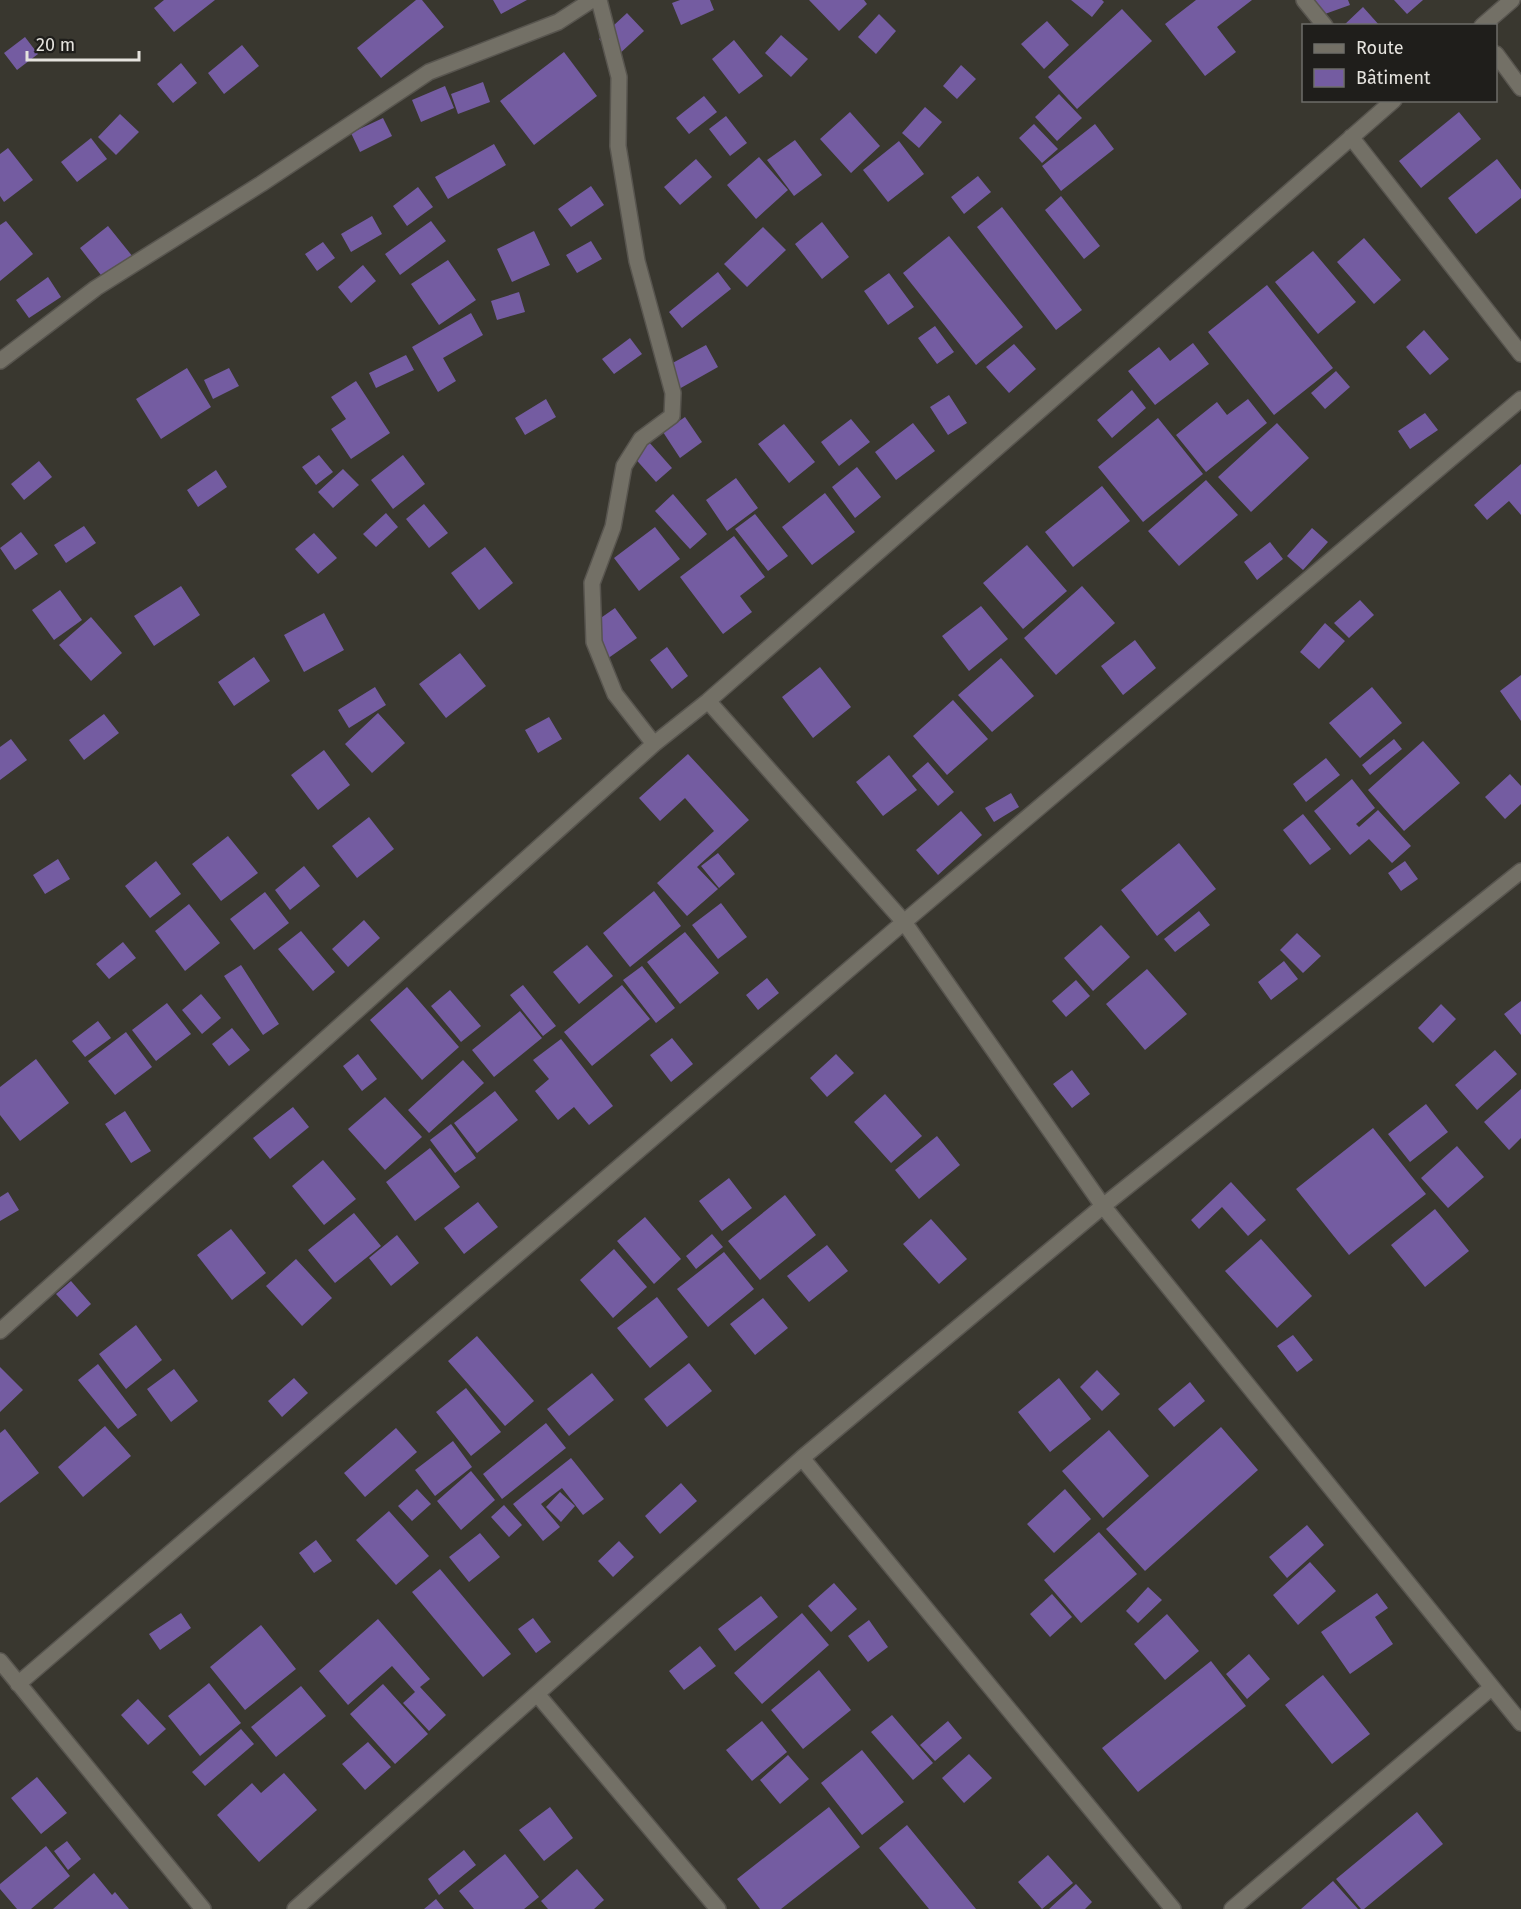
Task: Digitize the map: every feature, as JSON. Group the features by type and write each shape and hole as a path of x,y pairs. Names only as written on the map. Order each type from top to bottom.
{"street":[{"path":"0,360 96,288 261,184 429,72 558,22 592,0"},
{"path":"599,0 619,77 618,146 637,261 674,393 672,416 640,439 624,466 613,527 592,584 594,642 615,693 654,744"},
{"path":"1304,0 1323,24"},
{"path":"1484,24 1512,0"},
{"path":"1497,55 1521,88"},
{"path":"0,1331 654,744 708,701 1390,102"},
{"path":"1351,137 1521,354"},
{"path":"18,1684 904,922 1521,399"},
{"path":"708,701 904,922 1103,1206 1521,1723"},
{"path":"295,1909 802,1458 1103,1206 1521,871"},
{"path":"802,1458 1173,1909"},
{"path":"0,1661 203,1909"},
{"path":"1232,1909 1491,1688"},
{"path":"537,1694 718,1909"}],"building":[{"path":"164,0 215,0 174,32 154,8"},
{"path":"416,0 422,0 444,27 381,78 357,48"},
{"path":"493,0 527,0 501,14"},
{"path":"680,0 710,0 714,10 681,25 672,3"},
{"path":"809,0 864,0 867,4 839,31"},
{"path":"1071,0 1102,0 1104,2 1092,17"},
{"path":"1196,0 1252,0 1217,27 1236,52 1205,76 1165,24"},
{"path":"1304,0 1348,0 1350,5 1311,19"},
{"path":"1394,0 1423,0 1407,14"},
{"path":"1363,7 1378,24 1345,24"},
{"path":"1122,9 1152,41 1077,109 1048,77"},
{"path":"627,13 644,31 616,57 599,39"},
{"path":"879,14 896,31 876,54 858,37"},
{"path":"1047,21 1069,45 1044,69 1021,44"},
{"path":"781,35 808,59 791,77 765,53"},
{"path":"25,37 38,54 17,70 4,53"},
{"path":"734,40 763,76 739,94 712,59"},
{"path":"242,45 259,66 224,94 208,73"},
{"path":"564,52 597,96 534,145 500,101"},
{"path":"181,63 197,83 173,103 157,84"},
{"path":"961,65 976,79 957,99 943,86"},
{"path":"483,82 490,102 458,114 451,94"},
{"path":"445,86 454,108 421,122 412,100"},
{"path":"1059,94 1082,118 1057,141 1035,117"},
{"path":"704,96 717,112 689,134 676,118"},
{"path":"925,107 942,122 919,148 902,133"},
{"path":"850,112 880,146 851,173 820,139"},
{"path":"1459,112 1481,139 1421,188 1399,161"},
{"path":"120,114 139,132 116,155 98,137"},
{"path":"726,116 747,143 730,156 709,129"},
{"path":"383,118 392,136 360,152 351,133"},
{"path":"1034,124 1058,149 1042,163 1019,138"},
{"path":"1095,124 1114,149 1061,191 1042,166"},
{"path":"91,138 107,159 77,182 61,162"},
{"path":"795,140 822,175 794,196 767,160"},
{"path":"899,141 924,174 888,202 863,170"},
{"path":"494,144 506,165 448,199 435,177"},
{"path":"8,148 33,180 4,202 0,196 0,154"},
{"path":"759,157 788,190 756,219 727,185"},
{"path":"696,159 712,177 680,205 664,187"},
{"path":"1497,159 1521,190 1521,198 1476,234 1448,198"},
{"path":"978,176 991,192 964,214 951,197"},
{"path":"591,186 604,205 571,227 558,209"},
{"path":"418,187 433,207 407,226 393,206"},
{"path":"1061,196 1100,246 1084,259 1045,210"},
{"path":"1002,207 1082,310 1056,330 977,227"},
{"path":"372,216 382,234 351,252 341,234"},
{"path":"6,221 33,254 0,281 0,225"},
{"path":"431,221 446,241 400,275 385,254"},
{"path":"822,222 849,257 822,279 795,244"},
{"path":"108,226 133,257 104,279 80,248"},
{"path":"763,227 786,250 747,287 724,264"},
{"path":"534,231 550,265 512,282 497,249"},
{"path":"949,236 1023,327 976,365 903,273"},
{"path":"1364,238 1401,280 1374,304 1337,262"},
{"path":"591,241 602,259 577,273 566,255"},
{"path":"323,242 335,258 317,271 305,254"},
{"path":"1313,251 1356,302 1318,334 1275,282"},
{"path":"448,260 476,300 439,325 411,284"},
{"path":"363,265 376,281 351,303 338,287"},
{"path":"718,272 731,289 682,328 669,312"},
{"path":"889,273 914,307 888,325 864,291"},
{"path":"48,277 61,297 29,318 16,300"},
{"path":"1267,285 1333,368 1274,415 1208,332"},
{"path":"519,292 525,312 497,320 491,301"},
{"path":"471,313 483,335 443,358 456,381 438,392 412,347"},
{"path":"935,326 954,352 937,364 918,338"},
{"path":"1424,330 1449,359 1430,375 1406,347"},
{"path":"630,338 642,354 614,374 602,359"},
{"path":"1193,343 1209,364 1155,405 1128,371 1159,347 1170,361"},
{"path":"1014,344 1036,369 1009,393 986,367"},
{"path":"706,345 718,367 679,389 667,366"},
{"path":"406,355 414,370 376,388 369,373"},
{"path":"187,368 211,407 161,439 136,399"},
{"path":"229,368 239,386 213,399 204,380"},
{"path":"1336,371 1350,387 1325,409 1311,393"},
{"path":"356,381 390,433 351,459 331,429 346,419 331,397"},
{"path":"1132,390 1146,408 1112,438 1097,420"},
{"path":"949,395 967,423 948,435 930,407"},
{"path":"546,399 556,417 525,435 515,418"},
{"path":"1248,399 1267,423 1206,472 1176,435 1217,402 1227,415"},
{"path":"1425,413 1438,430 1410,449 1398,431"},
{"path":"685,417 702,442 680,458 663,432"},
{"path":"1158,418 1203,474 1143,522 1098,467"},
{"path":"851,419 870,442 839,466 821,442"},
{"path":"913,423 935,451 896,480 875,452"},
{"path":"1277,423 1309,458 1251,512 1218,477"},
{"path":"784,424 815,462 789,483 758,444"},
{"path":"648,441 672,468 656,482 632,455"},
{"path":"319,455 333,472 316,485 302,467"},
{"path":"403,455 425,484 393,509 371,480"},
{"path":"39,461 52,477 24,500 11,484"},
{"path":"1521,464 1521,515 1509,501 1487,520 1474,505"},
{"path":"857,467 881,497 855,518 832,487"},
{"path":"343,469 359,485 333,508 318,492"},
{"path":"216,470 227,487 198,507 187,490"},
{"path":"736,478 758,508 727,531 706,500"},
{"path":"1206,480 1238,515 1179,566 1148,531"},
{"path":"1102,486 1130,521 1073,567 1045,532"},
{"path":"825,493 855,532 812,565 782,527"},
{"path":"673,494 707,534 690,549 655,511"},
{"path":"424,504 448,533 429,548 406,519"},
{"path":"386,513 398,527 376,547 363,534"},
{"path":"755,514 788,556 768,571 735,529"},
{"path":"84,526 96,543 66,563 54,545"},
{"path":"655,527 680,559 639,591 614,558"},
{"path":"1312,528 1328,542 1303,570 1287,556"},
{"path":"21,532 38,554 15,570 0,548"},
{"path":"314,533 337,558 318,574 295,549"},
{"path":"734,536 765,577 740,596 752,612 723,634 680,577"},
{"path":"1270,542 1283,559 1257,580 1244,562"},
{"path":"1027,545 1067,591 1023,629 983,583"},
{"path":"485,547 513,583 479,610 451,573"},
{"path":"181,586 200,615 154,646 134,616"},
{"path":"1082,586 1115,623 1056,675 1024,638"},
{"path":"60,590 82,620 54,640 32,610"},
{"path":"1360,600 1374,615 1349,638 1334,623"},
{"path":"981,606 1008,639 969,671 942,636"},
{"path":"615,608 637,638 607,659 585,629"},
{"path":"324,613 344,650 304,672 284,635"},
{"path":"91,617 122,653 91,681 59,645"},
{"path":"1325,623 1345,641 1319,669 1300,652"},
{"path":"1135,640 1156,668 1123,695 1101,666"},
{"path":"667,647 688,676 672,689 650,660"},
{"path":"460,653 486,686 446,718 419,684"},
{"path":"254,657 270,681 234,706 218,682"},
{"path":"1001,658 1034,696 992,732 958,695"},
{"path":"820,667 851,707 813,738 782,697"},
{"path":"1521,675 1521,721 1500,691"},
{"path":"375,687 386,705 349,728 338,710"},
{"path":"1372,687 1402,723 1360,758 1329,723"},
{"path":"953,700 988,739 947,775 913,736"},
{"path":"378,713 405,743 372,773 345,744"},
{"path":"104,714 119,733 84,760 69,740"},
{"path":"549,717 562,739 538,753 525,730"},
{"path":"11,739 27,760 0,780 0,747"},
{"path":"1394,739 1402,749 1370,775 1362,765"},
{"path":"1423,741 1460,783 1404,831 1368,790"},
{"path":"324,750 350,785 318,810 291,775"},
{"path":"688,754 749,820 697,867 718,889 687,916 657,883 714,831 685,798 660,821 639,798"},
{"path":"889,755 917,790 883,816 856,782"},
{"path":"1326,758 1340,775 1306,802 1293,784"},
{"path":"928,762 954,792 938,806 912,776"},
{"path":"1510,774 1521,786 1521,804 1505,819 1485,797"},
{"path":"1352,779 1375,808 1356,824 1359,827 1378,810 1411,846 1392,863 1369,839 1350,855 1314,811"},
{"path":"1011,793 1019,807 994,822 985,808"},
{"path":"961,811 982,835 938,875 916,850"},
{"path":"1303,814 1331,849 1310,865 1283,830"},
{"path":"369,817 394,849 357,878 332,846"},
{"path":"228,836 258,873 221,901 192,864"},
{"path":"1179,843 1216,889 1157,936 1121,890"},
{"path":"718,853 735,874 719,888 701,866"},
{"path":"58,859 70,879 45,894 33,875"},
{"path":"156,861 181,894 150,918 125,886"},
{"path":"1405,861 1418,879 1401,891 1388,873"},
{"path":"304,866 320,886 290,910 275,890"},
{"path":"654,891 681,926 630,967 603,933"},
{"path":"265,892 289,923 254,950 230,919"},
{"path":"721,903 747,937 718,959 692,925"},
{"path":"189,904 220,943 185,971 155,931"},
{"path":"1199,911 1210,925 1175,952 1164,939"},
{"path":"364,920 380,938 348,967 332,949"},
{"path":"1101,925 1130,957 1093,991 1064,958"},
{"path":"301,931 335,972 313,991 278,949"},
{"path":"685,932 719,973 680,1004 647,962"},
{"path":"1297,933 1321,956 1303,973 1280,950"},
{"path":"123,942 136,958 109,979 96,964"},
{"path":"587,945 613,976 579,1004 553,972"},
{"path":"1284,961 1298,979 1271,1000 1258,982"},
{"path":"241,965 279,1024 263,1035 224,976"},
{"path":"642,966 675,1008 656,1023 623,980"},
{"path":"1147,969 1187,1014 1145,1050 1106,1004"},
{"path":"767,978 779,993 758,1010 746,995"},
{"path":"1076,980 1090,996 1066,1017 1052,1001"},
{"path":"523,985 556,1026 543,1036 510,995"},
{"path":"622,985 650,1019 592,1066 564,1032"},
{"path":"407,987 459,1047 422,1080 370,1020"},
{"path":"450,990 481,1026 461,1042 431,1006"},
{"path":"201,994 221,1018 202,1034 182,1010"},
{"path":"1521,1001 1521,1035 1504,1014"},
{"path":"167,1003 191,1034 156,1061 132,1030"},
{"path":"1441,1004 1456,1019 1433,1043 1418,1028"},
{"path":"520,1011 542,1038 494,1077 472,1050"},
{"path":"98,1021 111,1038 85,1057 72,1041"},
{"path":"232,1028 250,1050 229,1066 212,1044"},
{"path":"126,1032 152,1067 115,1095 88,1061"},
{"path":"672,1038 693,1064 671,1082 650,1055"},
{"path":"561,1039 613,1106 589,1125 574,1107 558,1120 535,1091 549,1079 533,1060"},
{"path":"1495,1050 1517,1074 1477,1110 1455,1085"},
{"path":"358,1054 377,1079 362,1091 343,1066"},
{"path":"836,1054 854,1073 827,1097 810,1078"},
{"path":"36,1059 69,1103 20,1141 0,1115 0,1087"},
{"path":"463,1060 484,1083 429,1133 408,1110"},
{"path":"1072,1070 1090,1094 1072,1108 1053,1084"},
{"path":"1521,1089 1521,1138 1509,1150 1484,1122"},
{"path":"495,1091 518,1120 477,1153 454,1123"},
{"path":"885,1094 922,1136 891,1163 854,1122"},
{"path":"385,1097 422,1137 385,1170 348,1129"},
{"path":"1426,1104 1448,1132 1410,1162 1388,1134"},
{"path":"293,1107 309,1127 270,1159 253,1138"},
{"path":"125,1111 151,1151 131,1163 105,1124"},
{"path":"451,1124 476,1158 455,1173 430,1140"},
{"path":"1373,1128 1426,1194 1349,1255 1296,1189"},
{"path":"937,1136 960,1165 919,1199 895,1170"},
{"path":"1457,1146 1484,1177 1448,1208 1421,1178"},
{"path":"430,1148 460,1187 415,1221 386,1182"},
{"path":"323,1160 356,1199 324,1225 292,1186"},
{"path":"729,1178 752,1208 722,1231 699,1201"},
{"path":"1231,1182 1266,1220 1248,1236 1222,1207 1199,1229 1191,1220"},
{"path":"8,1192 19,1210 0,1221 0,1197"},
{"path":"785,1195 816,1235 760,1280 728,1241"},
{"path":"478,1202 498,1227 464,1254 444,1228"},
{"path":"1435,1209 1469,1251 1425,1287 1391,1245"},
{"path":"354,1213 381,1246 335,1283 308,1250"},
{"path":"645,1217 681,1259 654,1284 617,1241"},
{"path":"931,1219 967,1259 939,1284 903,1244"},
{"path":"231,1229 266,1273 232,1300 197,1255"},
{"path":"712,1234 723,1247 696,1269 686,1256"},
{"path":"397,1235 419,1263 391,1286 369,1258"},
{"path":"1261,1239 1312,1296 1277,1328 1225,1271"},
{"path":"827,1245 848,1271 809,1302 787,1276"},
{"path":"614,1249 647,1287 613,1318 580,1280"},
{"path":"724,1252 754,1289 708,1327 677,1289"},
{"path":"296,1259 332,1298 302,1326 266,1286"},
{"path":"71,1281 91,1304 77,1317 56,1294"},
{"path":"657,1297 688,1337 650,1368 617,1328"},
{"path":"763,1298 788,1328 755,1355 730,1324"},
{"path":"136,1325 162,1360 126,1389 99,1354"},
{"path":"1293,1335 1313,1360 1297,1372 1277,1346"},
{"path":"477,1336 534,1401 505,1426 448,1361"},
{"path":"689,1363 712,1391 667,1427 644,1399"},
{"path":"98,1364 137,1415 118,1429 78,1380"},
{"path":"0,1367 23,1390 0,1412"},
{"path":"174,1369 198,1401 171,1422 147,1389"},
{"path":"1097,1370 1120,1394 1102,1411 1080,1387"},
{"path":"592,1373 614,1400 569,1436 547,1409"},
{"path":"294,1378 308,1393 282,1417 268,1401"},
{"path":"1059,1378 1091,1419 1050,1452 1018,1412"},
{"path":"1190,1382 1205,1401 1174,1427 1158,1409"},
{"path":"466,1388 501,1432 471,1456 436,1412"},
{"path":"546,1423 566,1448 502,1499 483,1474"},
{"path":"105,1426 131,1456 83,1497 58,1467"},
{"path":"1221,1427 1258,1470 1145,1571 1106,1529"},
{"path":"396,1428 417,1452 365,1497 344,1473"},
{"path":"5,1429 39,1473 0,1503 0,1433"},
{"path":"1109,1430 1149,1476 1103,1518 1062,1471"},
{"path":"453,1441 472,1467 435,1496 415,1470"},
{"path":"571,1458 604,1499 583,1515 562,1488 541,1504 560,1527 543,1541 513,1504"},
{"path":"471,1471 495,1500 461,1530 437,1501"},
{"path":"681,1483 697,1501 660,1534 645,1516"},
{"path":"417,1489 431,1504 412,1521 398,1506"},
{"path":"1065,1489 1091,1519 1054,1553 1027,1524"},
{"path":"560,1492 575,1506 561,1522 546,1507"},
{"path":"504,1505 522,1525 509,1537 491,1517"},
{"path":"389,1511 429,1556 396,1585 356,1540"},
{"path":"1307,1525 1324,1545 1287,1578 1269,1557"},
{"path":"1099,1532 1137,1574 1081,1623 1044,1580"},
{"path":"480,1533 500,1557 469,1582 449,1557"},
{"path":"316,1540 332,1561 314,1573 299,1553"},
{"path":"619,1541 634,1557 613,1577 598,1561"},
{"path":"1310,1562 1336,1591 1298,1625 1273,1595"},
{"path":"440,1569 511,1654 483,1677 412,1592"},
{"path":"834,1583 857,1609 831,1632 808,1606"},
{"path":"1148,1587 1162,1600 1138,1623 1126,1611"},
{"path":"1377,1593 1388,1608 1375,1617 1393,1644 1350,1674 1321,1632"},
{"path":"1052,1594 1072,1617 1050,1637 1030,1614"},
{"path":"761,1596 778,1617 735,1651 718,1629"},
{"path":"181,1613 191,1628 160,1650 149,1634"},
{"path":"802,1613 829,1645 762,1704 734,1673"},
{"path":"1167,1614 1199,1651 1165,1680 1134,1644"},
{"path":"533,1618 551,1642 536,1653 518,1629"},
{"path":"378,1619 430,1679 420,1687 446,1715 429,1731 403,1703 415,1692 392,1666 348,1705 319,1671"},
{"path":"869,1620 888,1647 868,1662 848,1636"},
{"path":"261,1625 296,1669 245,1710 210,1667"},
{"path":"700,1646 716,1666 684,1690 669,1671"},
{"path":"1249,1654 1270,1679 1247,1699 1226,1674"},
{"path":"1211,1661 1246,1706 1138,1792 1102,1748"},
{"path":"819,1670 851,1710 803,1749 771,1710"},
{"path":"1323,1675 1370,1734 1332,1764 1285,1705"},
{"path":"209,1683 241,1723 200,1756 168,1716"},
{"path":"383,1684 428,1734 395,1764 350,1714"},
{"path":"301,1686 326,1716 276,1757 251,1727"},
{"path":"138,1699 166,1729 148,1745 121,1715"},
{"path":"892,1715 933,1763 913,1780 871,1732"},
{"path":"762,1721 787,1752 752,1781 726,1750"},
{"path":"948,1721 962,1738 935,1761 920,1745"},
{"path":"241,1729 254,1744 205,1786 192,1772"},
{"path":"368,1742 391,1767 365,1790 342,1764"},
{"path":"862,1750 904,1802 862,1835 821,1783"},
{"path":"969,1754 992,1778 964,1803 942,1778"},
{"path":"788,1755 809,1779 780,1804 760,1780"},
{"path":"284,1773 317,1810 259,1862 217,1815 252,1783 261,1793"},
{"path":"37,1777 67,1813 41,1834 11,1798"},
{"path":"550,1807 573,1838 544,1861 519,1830"},
{"path":"829,1807 860,1847 781,1909 760,1909 737,1879"},
{"path":"1417,1812 1443,1844 1364,1909 1361,1909 1336,1879"},
{"path":"907,1825 976,1909 929,1909 879,1848"},
{"path":"67,1841 81,1859 68,1870 54,1851"},
{"path":"46,1846 70,1876 31,1909 17,1909 0,1889 0,1884"},
{"path":"464,1850 476,1865 439,1895 428,1879"},
{"path":"505,1854 539,1897 524,1909 474,1909 459,1891"},
{"path":"1048,1855 1073,1883 1042,1909 1018,1882"},
{"path":"577,1869 604,1900 594,1909 548,1909 541,1901"},
{"path":"94,1873 112,1895 115,1892 129,1909 53,1909"},
{"path":"1333,1881 1358,1909 1301,1909"},
{"path":"1076,1884 1092,1902 1085,1909 1049,1909"},
{"path":"436,1899 444,1909 424,1909"}]}
